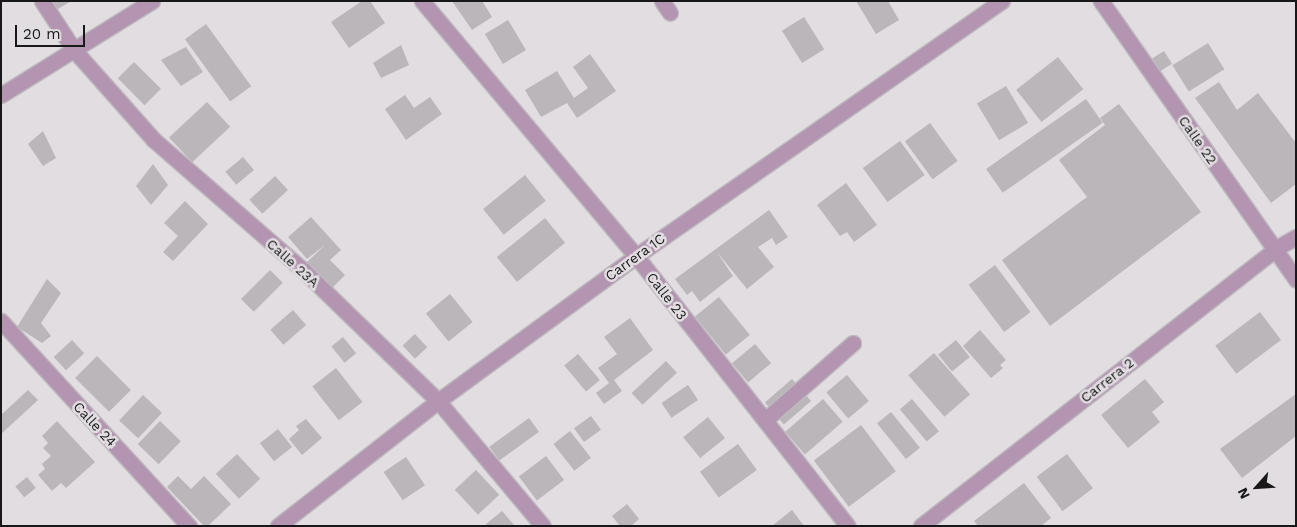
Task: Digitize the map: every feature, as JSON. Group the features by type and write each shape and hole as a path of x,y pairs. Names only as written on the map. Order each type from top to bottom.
{"street":[{"name":"Calle 23A","path":"42,1 74,50 154,140 303,270 438,401 543,526"},
{"path":"1,94 152,1"},
{"name":"Calle 23","path":"422,1 636,256 848,526"},
{"name":"Carrera 1C","path":"278,526 438,401 636,256 1002,1"},
{"name":"Calle 22","path":"1101,1 1296,279"},
{"name":"Carrera 2","path":"921,526 1275,249 1296,237"},
{"name":"Calle 24","path":"1,321 189,526"},
{"path":"765,420 853,343"}],"building":[{"path":"46,1 71,1 53,12"},
{"path":"362,1 370,1 385,23 349,48 331,22"},
{"path":"452,1 482,1 492,17 472,30"},
{"path":"856,1 888,1 899,20 876,34"},
{"path":"804,17 824,49 802,63 782,31"},
{"path":"508,20 526,50 503,64 485,34"},
{"path":"206,24 251,86 230,102 185,39"},
{"path":"1208,43 1224,69 1189,92 1172,65"},
{"path":"401,45 409,65 381,78 373,63"},
{"path":"186,47 203,72 181,86 161,60"},
{"path":"1164,51 1172,64 1160,71 1152,58"},
{"path":"590,54 616,91 577,118 567,103 541,117 525,90 557,71 574,98 588,88 573,67"},
{"path":"1058,57 1083,89 1041,122 1016,90"},
{"path":"134,62 161,89 145,105 118,78"},
{"path":"1219,82 1237,110 1258,93 1296,143 1296,184 1271,203 1195,98"},
{"path":"1006,86 1028,123 999,140 977,104"},
{"path":"405,95 414,108 430,97 442,114 406,140 385,109"},
{"path":"1086,99 1103,123 1003,193 986,169"},
{"path":"207,102 230,127 192,162 169,137"},
{"path":"1119,104 1201,212 1050,326 1002,260 1087,197 1059,160 1105,125 1100,118"},
{"path":"930,123 958,161 933,179 905,141"},
{"path":"43,131 56,158 43,166 28,144"},
{"path":"900,141 925,175 887,202 863,168"},
{"path":"243,157 254,170 236,185 225,172"},
{"path":"153,164 168,185 151,205 136,186"},
{"path":"525,175 546,201 504,235 483,209"},
{"path":"275,176 288,190 262,214 249,200"},
{"path":"846,183 877,225 854,242 847,232 840,236 817,205"},
{"path":"185,201 208,224 173,261 163,252 178,236 164,223"},
{"path":"769,210 788,237 776,245 772,238 758,247 774,267 747,289 717,252 733,276 700,302 692,291 687,295 675,279"},
{"path":"311,217 341,250 330,260 345,275 332,288 307,262 326,244 307,259 288,237"},
{"path":"545,218 565,243 517,282 497,257"},
{"path":"995,265 1031,312 1004,332 969,285"},
{"path":"270,270 283,283 254,312 241,299"},
{"path":"47,279 61,293 41,323 51,336 42,343 17,327"},
{"path":"450,294 473,322 449,341 426,314"},
{"path":"719,297 750,335 726,355 695,317"},
{"path":"293,310 306,325 283,345 270,330"},
{"path":"1260,312 1281,340 1236,374 1215,346"},
{"path":"630,318 653,350 614,380 622,391 604,404 596,393 609,383 598,368 617,354 604,337"},
{"path":"980,330 1006,360 1000,365 1003,368 991,378 963,346"},
{"path":"415,334 427,347 415,359 403,346"},
{"path":"343,337 356,353 345,363 331,346"},
{"path":"72,340 84,353 66,370 54,357"},
{"path":"956,340 970,357 952,372 938,354"},
{"path":"755,344 771,363 748,382 732,363"},
{"path":"934,353 970,395 944,417 908,375"},
{"path":"578,354 600,380 586,392 564,366"},
{"path":"97,356 131,390 109,412 75,378"},
{"path":"666,361 677,373 643,405 632,393"},
{"path":"336,368 362,402 339,420 312,386"},
{"path":"847,375 869,401 848,418 826,392"},
{"path":"792,379 811,401 784,425 765,403"},
{"path":"1145,379 1164,402 1152,412 1160,422 1128,448 1101,415"},
{"path":"688,385 698,400 672,418 661,403"},
{"path":"28,390 38,400 1,434 1,415"},
{"path":"1296,394 1296,436 1242,478 1220,449"},
{"path":"143,395 162,413 138,438 119,421"},
{"path":"823,399 843,422 805,454 785,432"},
{"path":"912,399 939,431 927,441 900,409"},
{"path":"891,412 920,448 906,459 877,423"},
{"path":"591,416 601,430 584,442 574,428"},
{"path":"708,417 725,438 700,458 683,437"},
{"path":"529,418 539,432 499,461 489,447"},
{"path":"306,419 322,438 302,455 289,439 299,430 296,426"},
{"path":"57,421 95,462 66,488 61,483 52,491 38,475 45,469 42,464 51,456 43,448 48,443 42,436"},
{"path":"160,421 181,441 159,464 138,444"},
{"path":"861,425 896,471 849,507 814,461"},
{"path":"278,429 292,447 274,461 260,443"},
{"path":"570,431 591,458 574,471 553,444"},
{"path":"738,444 757,470 719,498 700,472"},
{"path":"237,454 260,479 239,499 216,474"},
{"path":"1067,454 1093,488 1063,511 1037,477"},
{"path":"546,456 564,480 537,500 519,476"},
{"path":"406,457 425,485 403,500 384,472"},
{"path":"476,470 499,495 478,515 455,490"},
{"path":"178,476 191,489 204,476 231,504 208,526 204,526 167,487"},
{"path":"27,477 36,488 24,497 15,486"},
{"path":"1024,483 1051,518 1041,526 978,526 974,521"},
{"path":"627,504 639,519 631,526 620,526 612,516"},
{"path":"792,510 804,526 772,526"},
{"path":"502,511 515,526 487,526 486,524"}]}
